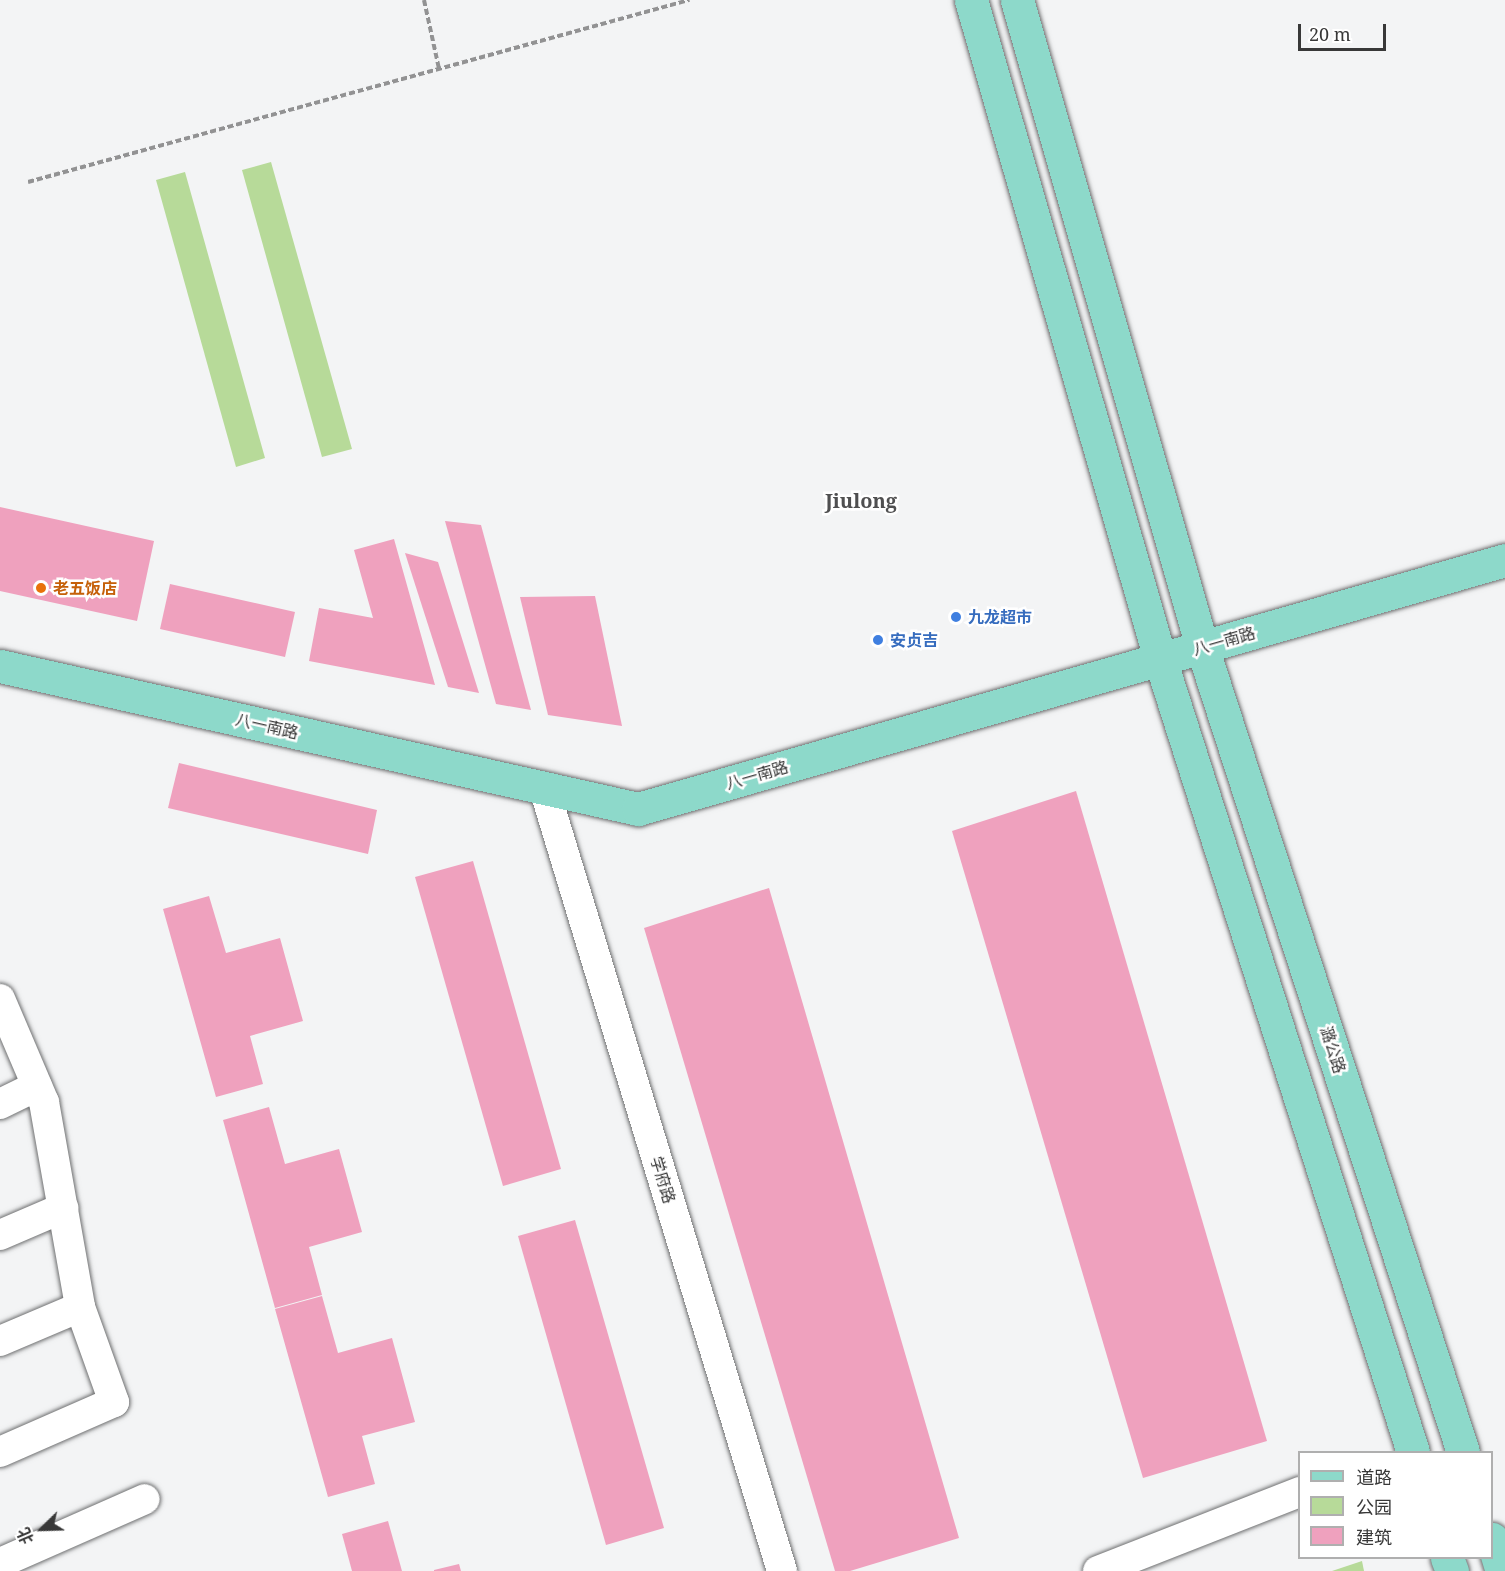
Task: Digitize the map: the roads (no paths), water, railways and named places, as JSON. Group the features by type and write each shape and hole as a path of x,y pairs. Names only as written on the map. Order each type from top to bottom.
{"main road":[{"path":"971,0 1163,669 1408,1451"},
{"name":"潞公路","path":"1017,0 1206,658 1464,1451"},
{"name":"八一南路","path":"1206,658 1505,560"},
{"name":"八一南路","path":"0,684 547,798 638,809 1163,669 1505,582"},
{"name":"八一南路","path":"0,666 547,798"},
{"path":"1493,1545 1502,1571"}],"street":[{"name":"学府路","path":"547,798 782,1571"},
{"path":"0,999 37,1086 81,1307 114,1402 0,1452"},
{"path":"0,1104 37,1086"},
{"path":"0,1235 63,1208"},
{"path":"0,1341 81,1307"},
{"path":"1098,1571 1298,1492"},
{"path":"0,1563 145,1499"}],"place":[{"name":"老五饭店","path":"41,588"},
{"name":"九龙超市","path":"956,617"},
{"name":"安贞吉","path":"878,640"}],"district":[{"name":"Jiulong","path":"861,500"}]}
